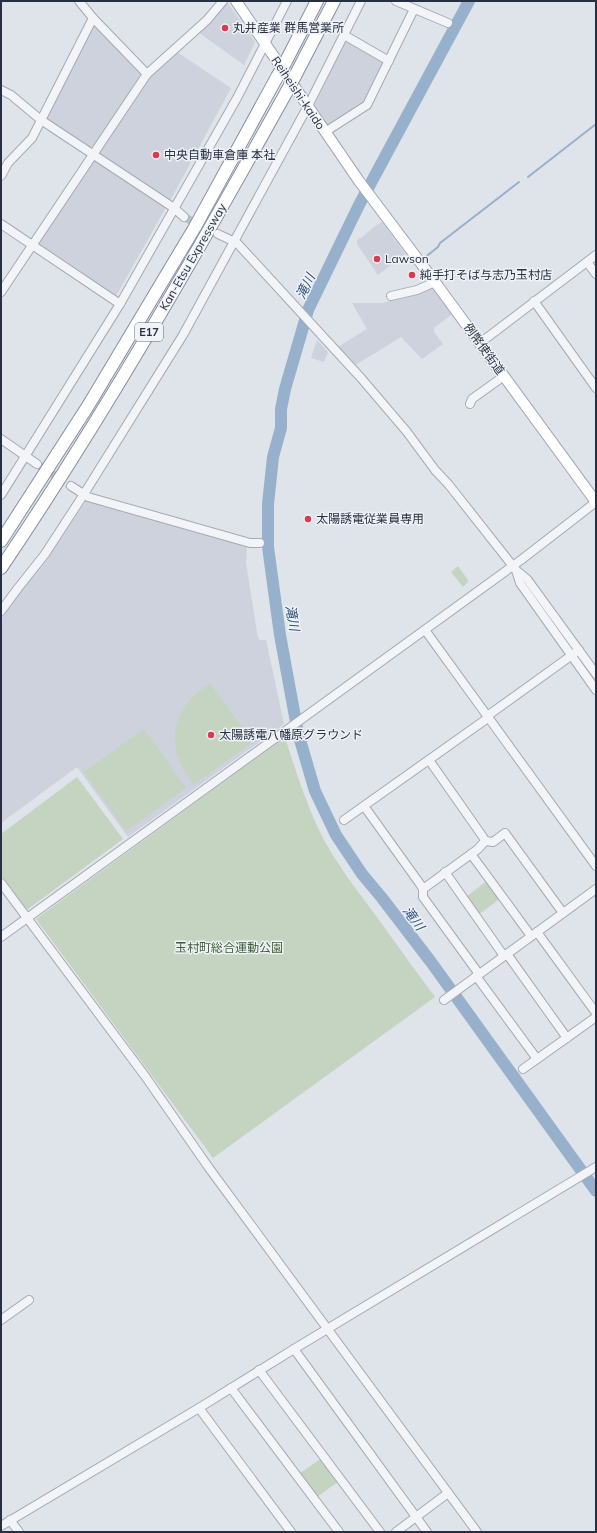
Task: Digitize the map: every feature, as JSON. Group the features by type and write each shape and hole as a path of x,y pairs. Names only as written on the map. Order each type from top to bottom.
{"highway":[{"name":"Kan-Etsu Expressway","path":"1,541 88,406 195,227 285,63 317,1"},
{"name":"Kan-Etsu Expressway","path":"1,568 35,517 144,342 206,236 287,91 334,1"}],"main road":[{"name":"Reiheishi-kaido","path":"236,1 325,132 372,197"},
{"name":"例幣使街道","path":"372,197 595,498"}],"street":[{"path":"78,1 148,74"},
{"path":"1,292 148,74 207,20 223,1"},
{"path":"1,495 120,304 237,98 287,1"},
{"path":"1,611 40,560 84,494 183,335 232,241 308,106 361,1"},
{"path":"396,1 448,23"},
{"path":"325,132 367,105 414,9"},
{"path":"1,176 8,163 32,138 93,18"},
{"path":"344,35 389,61"},
{"path":"1,90 11,95 41,120 174,208 184,217"},
{"path":"1,224 120,304"},
{"path":"218,234 237,243 301,315 363,380 407,432 435,470 449,485 514,568 527,579 596,674"},
{"path":"480,343 596,255"},
{"path":"587,262 596,274"},
{"path":"391,296 418,290 435,282"},
{"path":"534,301 596,388"},
{"path":"470,404 472,399 504,376"},
{"path":"1,439 38,464"},
{"path":"71,486 88,497 250,543 260,543"},
{"path":"1,937 291,726 514,568 595,498"},
{"path":"514,568 520,583 596,690"},
{"path":"425,630 596,866"},
{"path":"344,820 429,760 579,650"},
{"path":"429,760 485,841"},
{"path":"364,806 423,889 423,897 536,1059"},
{"path":"485,841 493,842 505,833 564,913"},
{"path":"423,889 471,854 485,841"},
{"path":"471,854 596,1013"},
{"path":"445,872 567,1038"},
{"path":"1,883 140,1070 209,1168 477,1532"},
{"path":"445,999 596,889"},
{"path":"523,1069 596,1017"},
{"path":"1,1526 328,1330 593,1168"},
{"path":"1,1320 29,1300"},
{"path":"294,1349 427,1532"},
{"path":"259,1370 380,1532"},
{"path":"231,1388 340,1532"},
{"path":"199,1408 291,1532"},
{"path":"396,1532 448,1493"},
{"path":"10,1520 19,1532"}],"shaded area":[{"path":"227,3 255,42 244,65 198,32"},
{"path":"96,24 142,75 94,146 88,148 46,120 94,25"},
{"path":"347,39 385,63 365,104 329,128 317,111 315,104"},
{"path":"177,52 231,88 171,199 168,199 98,154 149,76"},
{"path":"93,159 96,159 166,205 116,296 37,244"},
{"path":"382,222 405,254 378,275 357,244 357,241"},
{"path":"432,286 452,314 434,328 434,332 443,344 422,359 401,337 354,366 338,347 367,329 352,303 383,303"},
{"path":"317,340 328,352 324,362 311,358"},
{"path":"86,501 244,545 247,548 246,563 258,638 260,640 266,640 284,724 128,837 77,767 1,823 1,619 18,595 47,560"}],"green space":[{"path":"458,566 468,580 463,587 451,572"},
{"name":"太陽誘電八幡原グラウンド","path":"210,683 250,738 250,744 193,785 178,756 175,743 176,730 179,717 186,705 196,694"},
{"path":"144,729 186,788 126,831 84,772"},
{"name":"玉村町総合運動公園","path":"285,737 307,802 324,840 350,881 435,997 213,1158 36,919"},
{"path":"77,777 123,839 28,909 25,908 1,876 1,834"},
{"path":"488,880 501,898 478,915 466,897"},
{"path":"322,1458 339,1481 317,1497 300,1473"}],"waterway":[{"name":"滝川","path":"469,1 359,205 308,310 285,389 281,409 281,428 273,457 268,504 268,547 280,635 298,733 315,791 336,835 362,874 431,962 596,1191"},
{"path":"528,177 596,124"},
{"path":"423,259 438,247 440,243 519,182"},
{"name":"滝川","path":"592,1186 596,1183"}],"tunnel":[{"path":"184,217 212,231"},
{"path":"37,464 71,486"}],"place":[{"name":"丸井産業 群馬営業所","path":"225,28"},
{"name":"中央自動車倉庫 本社","path":"156,155"},
{"name":"Lawson","path":"377,259"},
{"name":"純手打そば与志乃玉村店","path":"412,275"},
{"name":"太陽誘電従業員専用","path":"308,519"},
{"name":"太陽誘電八幡原グラウンド","path":"211,735"}]}
